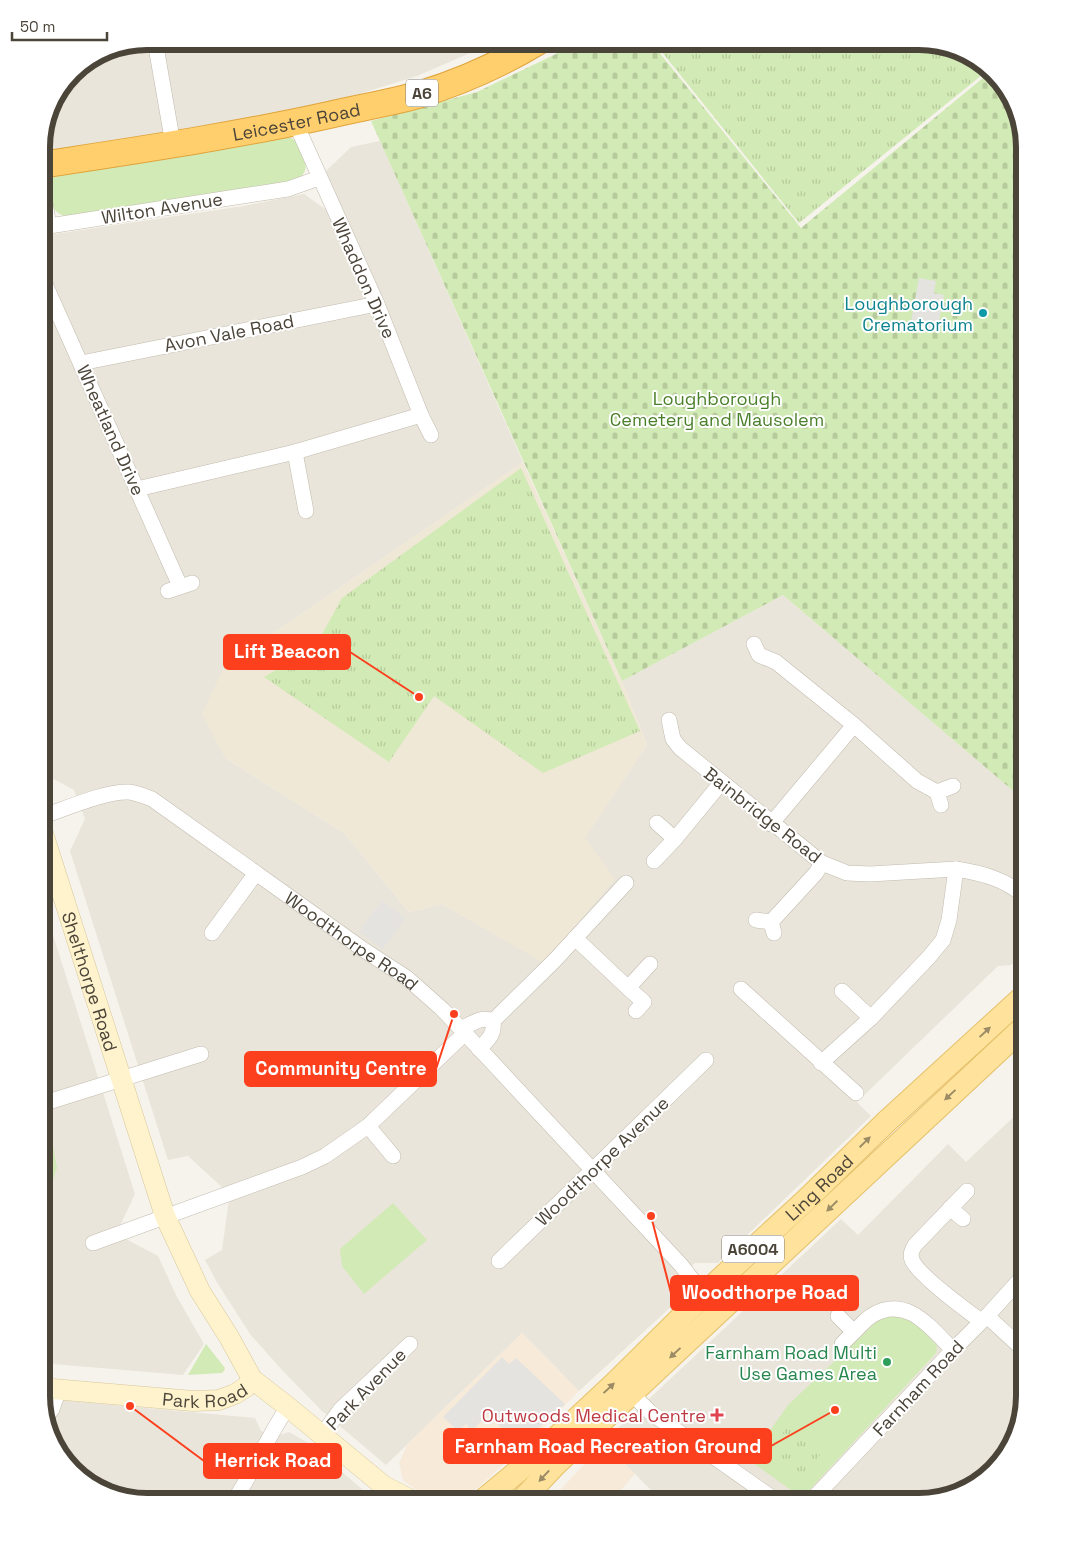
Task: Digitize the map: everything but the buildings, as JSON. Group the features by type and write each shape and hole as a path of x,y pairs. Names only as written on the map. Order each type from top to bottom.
{"highway":[{"name":"Leicester Road","path":"50,164 298,122 417,95 480,72 516,50"}],"main road":[{"name":"Ling Road","path":"492,1493 541,1452 615,1383 886,1122 1016,1003"},
{"name":"Ling Road","path":"529,1493 556,1464 631,1393 1016,1034"},
{"name":"Woodthorpe Road","path":"694,1335 698,1301"}],"street":[{"path":"157,50 173,144"},
{"name":"Whaddon Drive","path":"298,122 300,133 319,178 377,304 421,415 431,434"},
{"name":"Wilton Avenue","path":"50,226 288,189 319,178"},
{"name":"Wheatland Drive","path":"50,292 180,587"},
{"name":"Avon Vale Road","path":"81,363 377,304"},
{"path":"136,489 295,452 421,415"},
{"path":"295,452 306,511"},
{"path":"755,655 776,662 939,798 952,786"},
{"name":"Bainbridge Road","path":"668,716 674,739 680,748 771,824 822,863 847,873 870,874 956,869 993,877 1016,889"},
{"path":"771,824 854,726"},
{"path":"654,860 722,783"},
{"name":"Woodthorpe Road","path":"50,814 110,794 129,792 152,799 364,950 407,978 442,1009 681,1265 694,1283 698,1301"},
{"path":"657,823 674,838"},
{"name":"Shelthorpe Road","path":"50,855 165,1216 200,1291 229,1337 252,1379"},
{"path":"767,925 816,873 822,863"},
{"path":"821,1063 871,1018 943,940 949,920 956,869"},
{"path":"212,933 256,873"},
{"path":"493,1021 626,883"},
{"path":"575,938 644,1002 636,1011"},
{"path":"628,988 650,964"},
{"path":"741,989 856,1093"},
{"path":"842,991 871,1018"},
{"path":"93,1242 311,1163 325,1156 368,1126 463,1031 478,1020 486,1018 493,1021"},
{"path":"479,1049 490,1038 494,1029 493,1021"},
{"path":"50,1102 201,1054"},
{"name":"Woodthorpe Avenue","path":"498,1261 706,1060"},
{"path":"368,1126 394,1156"},
{"path":"966,1191 915,1245 911,1257 916,1267 934,1284 1016,1344"},
{"path":"950,1208 963,1219"},
{"name":"Farnham Road","path":"818,1493 1016,1284"},
{"path":"842,1344 869,1317 878,1312 894,1308 903,1309 918,1316 953,1350"},
{"path":"838,1316 854,1332"},
{"name":"Park Avenue","path":"322,1435 341,1409 410,1344"},
{"name":"Park Road","path":"50,1389 193,1400 219,1400 235,1394 252,1379 288,1406 387,1493"},
{"path":"50,1389 51,1410"},
{"path":"631,1393 650,1412 755,1493"},
{"path":"240,1493 288,1406"}],"shaded area":[{"path":"140,50 477,50 417,76 359,94 284,113 152,136 50,151 53,122 63,98 70,88 78,78 93,66 110,57 128,52"},
{"path":"380,141 523,462 224,667 225,758 344,833 409,912 442,904 544,962 584,838 647,745 622,681 783,595 1016,793 1016,960 1011,965 998,966 857,1102 871,1116 718,1263 695,1263 673,1281 673,1305 579,1391 522,1333 386,1465 321,1410 250,1334 205,1260 222,1250 229,1200 225,1190 188,1156 168,1160 70,851 85,819 74,790 50,777 50,235 244,206 304,194 325,209 339,202 326,171 351,147"},
{"path":"919,278 936,281 934,293 944,295 937,332 910,327"},
{"path":"523,462 622,681 647,745 585,838 615,879 544,963 442,904 409,912 344,833 225,758 202,714 224,667"},
{"path":"381,901 405,918 383,949 359,932"},
{"path":"50,925 135,1194 119,1228 124,1238 158,1256 177,1297 204,1344 183,1375 50,1364"},
{"path":"1016,1115 1015,1409 1009,1433 1003,1445 988,1465 978,1473 956,1486 944,1490 919,1493 650,1493 652,1491 604,1443 841,1219 858,1235 948,1144 966,1162"},
{"path":"522,1333 579,1391 536,1435 472,1493 420,1493 403,1480 399,1463 407,1445"},
{"path":"502,1357 509,1364 516,1358 565,1404 519,1446 488,1414 472,1431 466,1424 458,1431 443,1417"},
{"path":"50,1398 255,1418 261,1431 274,1437 289,1432 308,1443 366,1493 140,1493 128,1491 104,1483 78,1465 63,1445 57,1433 53,1421"},
{"path":"604,1443 635,1474 618,1493 557,1493"}],"green space":[{"name":"Loughborough Cemetery and Mausolem","path":"564,50 657,50 801,228 985,76 996,88 1009,110 1013,122 1016,147 1016,793 783,595 622,681 371,121 477,92"},
{"path":"660,50 926,50 950,55 962,60 983,74 799,223"},
{"path":"279,137 288,137 294,140 300,147 304,157 306,166 304,172 294,181 70,217 58,213 51,203 50,187 52,178 70,169 220,150"},
{"path":"521,468 640,731 543,773 434,696 389,762 264,677 315,647 342,598"},
{"path":"50,1130 57,1168 50,1188"},
{"path":"393,1203 427,1240 364,1294 342,1266 340,1249"},
{"path":"891,1314 913,1320 937,1346 936,1353 807,1493 795,1493 749,1460 788,1405 877,1321"},
{"path":"206,1344 225,1368 224,1371 222,1373 188,1375"},
{"path":"795,1420 826,1449 801,1476 770,1446"}],"place":[{"name":"Loughborough Crematorium","path":"983,313"},
{"name":"Lift Beacon","path":"419,697"},
{"name":"Community Centre","path":"454,1014"},
{"name":"Woodthorpe Road","path":"651,1216"},
{"name":"Farnham Road Multi Use Games Area","path":"887,1362"},
{"name":"Herrick Road","path":"130,1406"},
{"name":"Farnham Road Recreation Ground","path":"835,1410"},
{"name":"Outwoods Medical Centre","path":"717,1415"}]}
